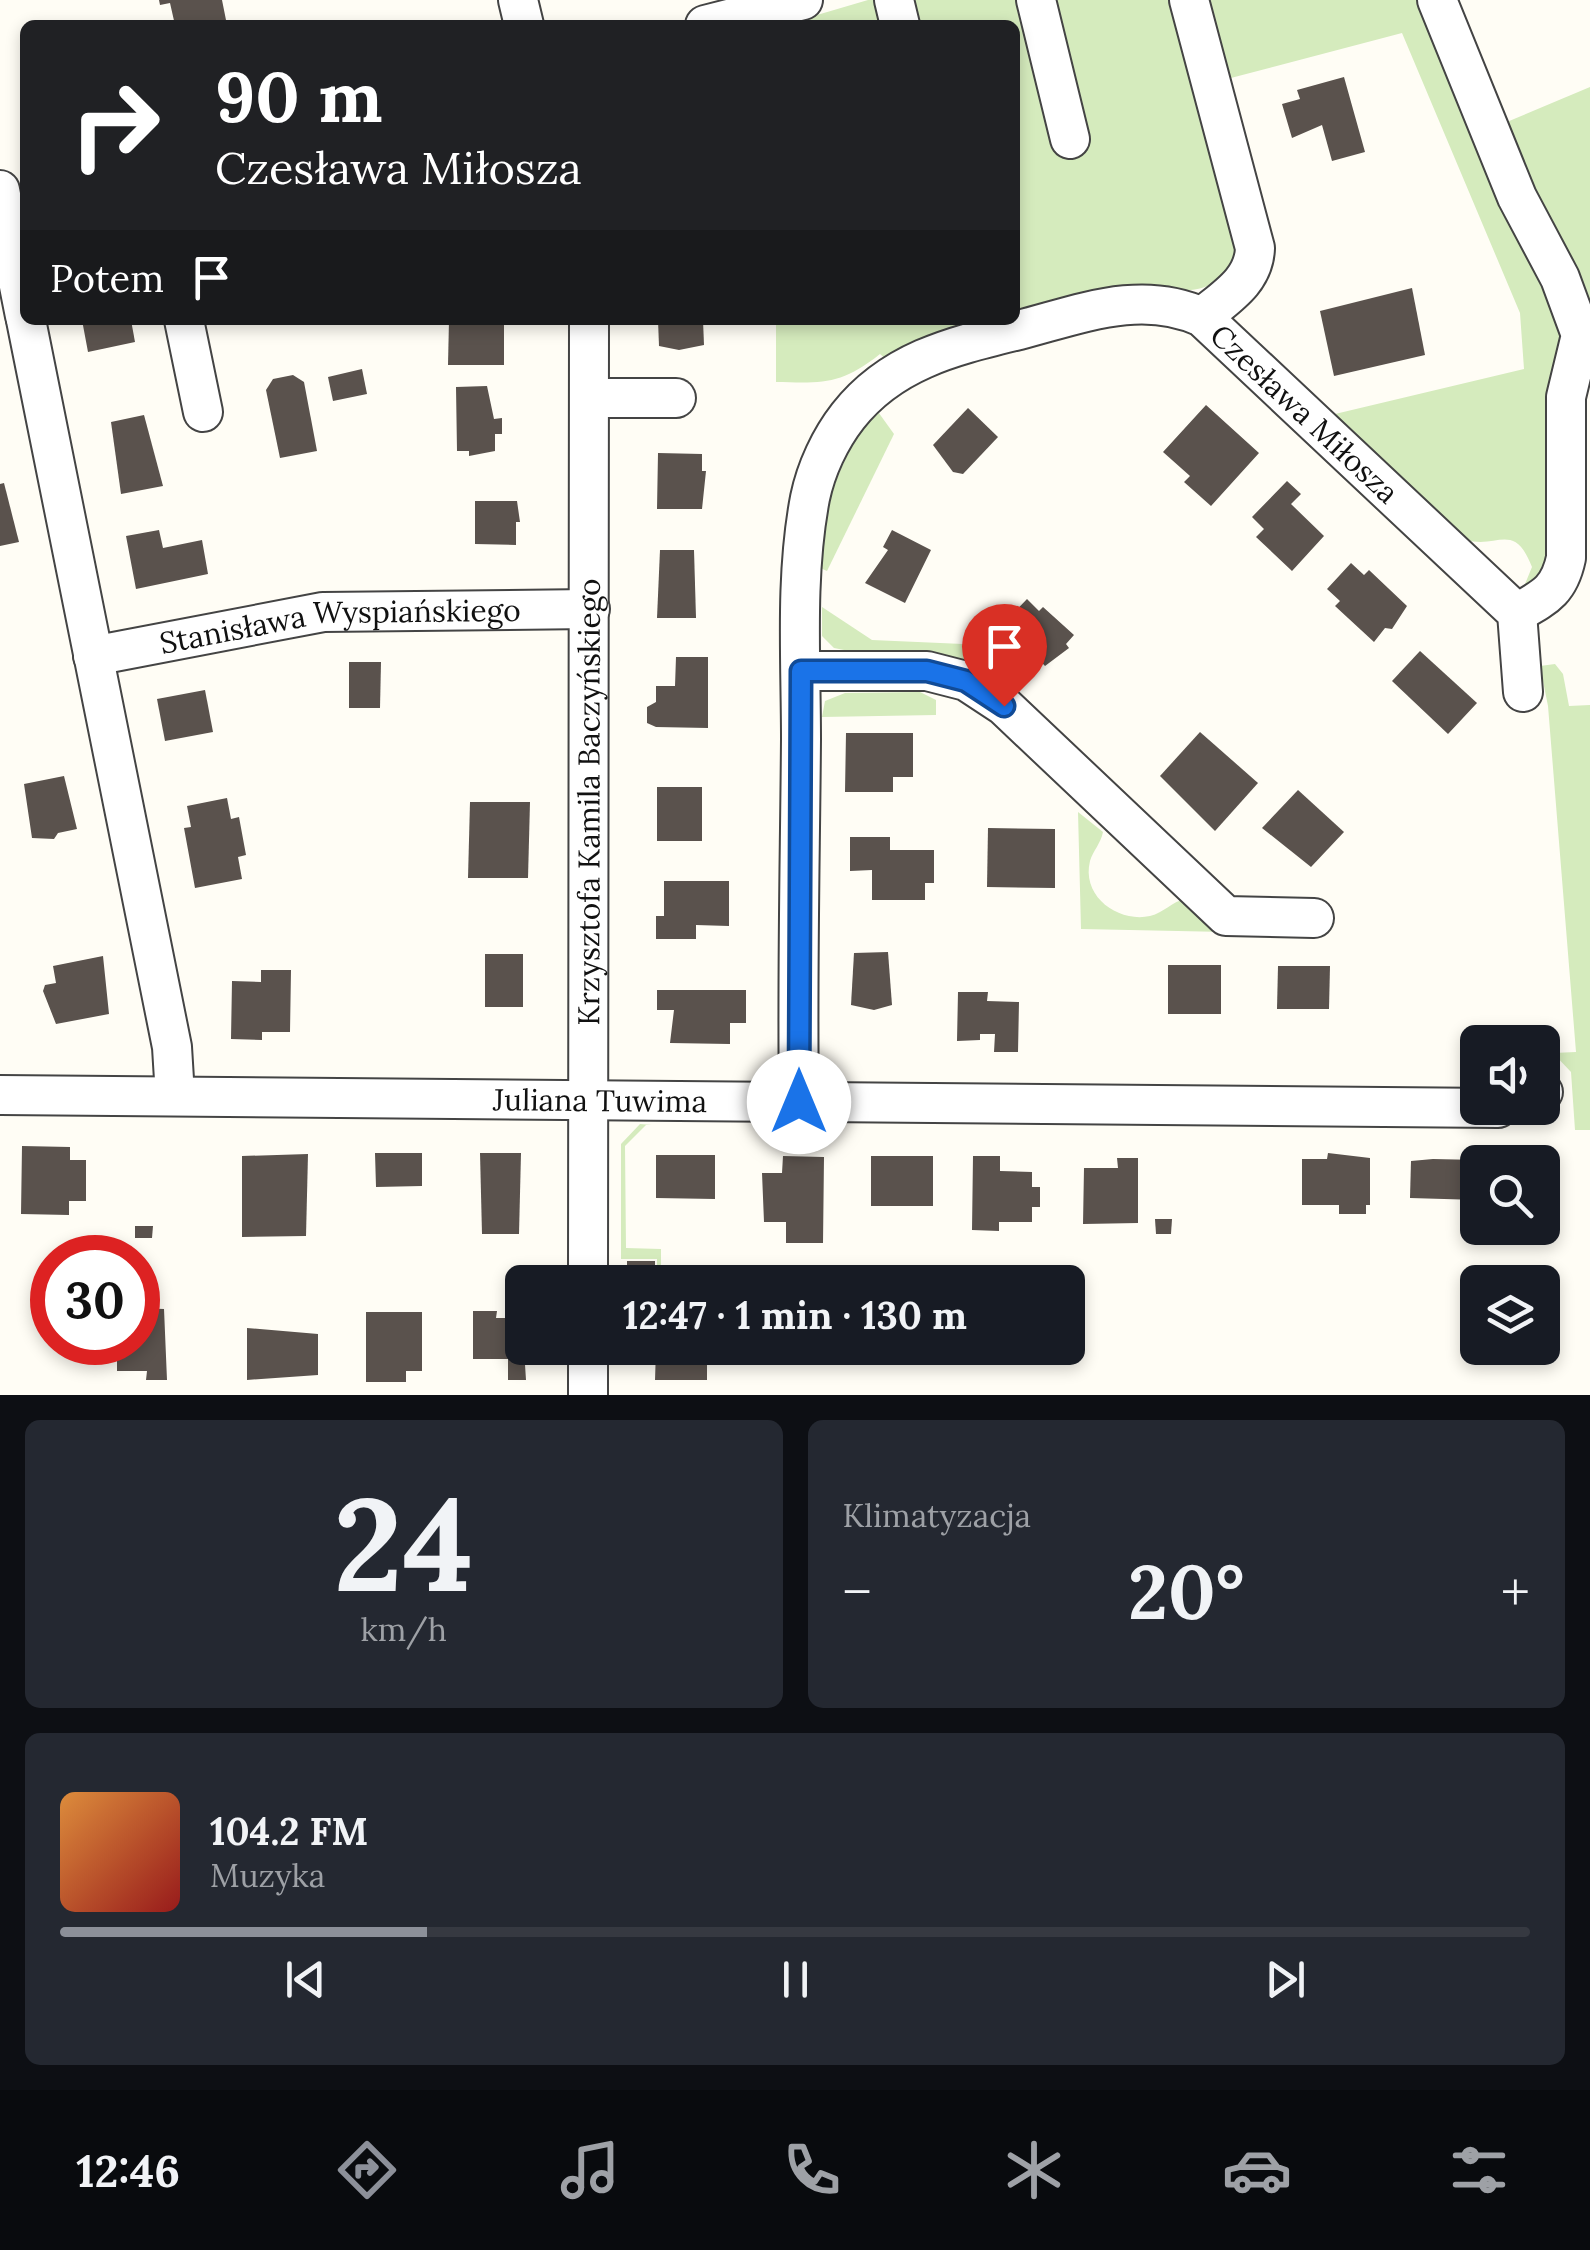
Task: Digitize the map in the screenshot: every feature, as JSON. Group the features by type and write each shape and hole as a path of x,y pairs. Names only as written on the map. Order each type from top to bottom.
{"street":[{"path":"759,18 803,0"},
{"path":"1036,0 1070,138"},
{"path":"1188,0 1255,248 1254,264 1246,278 1202,317"},
{"path":"1437,0 1517,198 1585,334 1566,397 1566,558 1561,582 1554,592 1517,614 1524,692"},
{"path":"0,190 19,260"},
{"name":"Czesława Miłosza","path":"799,1102 804,544 810,495 821,462 848,417 887,378 931,354 1117,304 1174,304 1202,317 1517,614"},
{"path":"26,325 172,1048 175,1096"},
{"path":"185,325 203,412"},
{"name":"Krzysztofa Kamila Baczyńskiego","path":"588,325 588,1265"},
{"path":"591,398 676,398"},
{"name":"Stanisława Wyspiańskiego","path":"94,656 322,612 590,609"},
{"path":"801,671 927,671 966,681 1004,706 1226,916 1314,918"},
{"name":"Juliana Tuwima","path":"0,1095 1460,1108"},
{"path":"588,1365 588,1395"}],"green space":[{"path":"868,0 1173,0 1241,247 1228,269 1203,288 1168,288 1020,313 1020,20 800,20"},
{"path":"1202,0 1425,0 1567,334 1549,572 1523,589 1532,567 1519,545 1504,540 1466,540 1335,414 1524,369 1520,313 1402,33 1227,79"},
{"path":"1590,87 1590,310 1502,124"},
{"path":"776,325 981,325 888,361 880,354 843,377 776,382"},
{"path":"876,409 894,434 827,571 818,567 829,502 851,448"},
{"path":"822,607 872,640 963,644 973,653 959,667 845,657 844,650 834,648 822,636"},
{"path":"1555,664 1563,674 1569,706 1590,705 1590,1130 1575,1130 1571,1072 1560,1060 1560,1053 1576,1052 1548,706 1540,666"},
{"path":"920,692 936,700 936,715 822,717 825,701 845,693"},
{"path":"1078,812 1103,832 1090,861 1089,874 1091,886 1105,905 1138,917 1155,914 1186,899 1226,932 1081,929"},
{"path":"640,1124 652,1125 646,1125 625,1146 626,1248 661,1249 661,1265 657,1265 657,1259 621,1259 621,1144"}],"building":[{"path":"159,0 222,0 226,20 174,20 170,3 160,5"},
{"path":"1344,77 1365,152 1332,161 1322,125 1292,138 1282,104 1300,99 1297,90"},
{"path":"1412,288 1425,355 1334,376 1320,311"},
{"path":"83,325 132,325 135,342 88,352"},
{"path":"449,325 504,325 504,365 448,365"},
{"path":"658,325 703,325 704,345 679,350 659,346"},
{"path":"362,369 367,394 333,401 328,377"},
{"path":"293,375 304,382 317,451 280,458 266,390 273,379"},
{"path":"487,386 494,419 502,418 502,434 495,434 495,451 469,456 469,451 457,451 456,387"},
{"path":"1206,405 1259,453 1211,506 1184,482 1190,476 1163,452"},
{"path":"968,408 998,437 963,474 953,472 933,445"},
{"path":"144,415 163,486 121,494 111,422"},
{"path":"658,453 702,454 702,471 706,471 702,509 657,509"},
{"path":"1287,481 1301,494 1291,504 1324,536 1292,571 1256,537 1264,529 1252,517"},
{"path":"4,483 19,542 0,546 0,484"},
{"path":"475,501 517,501 520,522 516,522 516,545 475,544"},
{"path":"159,530 163,548 202,540 208,574 136,589 126,536"},
{"path":"892,530 931,550 905,603 865,583 888,550 883,547"},
{"path":"660,550 694,550 696,618 657,618"},
{"path":"1351,563 1364,575 1369,570 1407,606 1392,629 1385,628 1374,642 1335,606 1340,601 1327,589"},
{"path":"1027,599 1039,611 1043,607 1074,635 1066,644 1069,648 1045,666 1005,622"},
{"path":"1420,651 1477,703 1448,734 1392,681"},
{"path":"676,657 708,657 708,728 656,727 647,723 647,707 656,702 656,686 675,686"},
{"path":"349,662 381,662 380,708 349,708"},
{"path":"205,690 213,732 165,741 157,699"},
{"path":"1200,732 1258,783 1215,831 1160,776"},
{"path":"846,733 913,733 913,777 893,777 893,792 845,792"},
{"path":"64,776 77,829 58,833 54,839 32,838 24,784"},
{"path":"657,787 702,787 702,841 657,841"},
{"path":"1298,790 1344,832 1311,867 1262,828"},
{"path":"227,798 231,819 239,817 246,855 238,857 242,879 195,888 184,828 191,827 187,806"},
{"path":"470,802 530,802 528,878 468,878"},
{"path":"988,828 1055,829 1055,888 987,887"},
{"path":"850,837 890,837 890,850 934,850 934,883 925,883 925,900 872,900 872,870 850,871"},
{"path":"664,881 729,881 729,926 696,925 696,939 656,939 656,916 664,916"},
{"path":"888,952 892,1005 874,1010 851,1005 854,953"},
{"path":"485,954 523,954 523,1007 485,1007"},
{"path":"103,956 109,1014 56,1024 43,991 45,985 56,983 53,966"},
{"path":"1168,965 1221,965 1221,1014 1168,1014"},
{"path":"1278,966 1330,966 1329,1009 1277,1009"},
{"path":"261,970 291,970 290,1032 262,1032 262,1040 231,1039 232,981 261,982"},
{"path":"657,990 746,990 746,1023 730,1023 730,1044 670,1043 674,1010 657,1010"},
{"path":"958,992 988,992 987,1001 1019,1002 1018,1052 994,1052 995,1034 980,1034 980,1040 957,1041"},
{"path":"22,1146 70,1147 70,1160 86,1160 86,1201 69,1201 69,1215 21,1214"},
{"path":"375,1153 422,1153 422,1186 376,1187"},
{"path":"480,1153 521,1153 519,1234 482,1234"},
{"path":"1328,1153 1370,1158 1370,1205 1366,1205 1366,1214 1339,1214 1339,1205 1302,1205 1302,1159 1327,1159"},
{"path":"308,1154 306,1236 242,1237 242,1156"},
{"path":"656,1155 715,1155 715,1199 656,1198"},
{"path":"783,1156 824,1157 823,1243 786,1243 786,1222 764,1222 762,1173 782,1173"},
{"path":"871,1156 933,1156 933,1206 871,1206"},
{"path":"973,1156 1000,1156 1000,1171 1032,1172 1032,1187 1040,1187 1040,1207 1032,1207 1032,1222 999,1222 999,1231 972,1230"},
{"path":"1117,1158 1138,1158 1138,1223 1083,1224 1084,1168 1118,1168"},
{"path":"1460,1160 1460,1199 1410,1198 1411,1161"},
{"path":"1155,1219 1172,1219 1171,1234 1156,1234"},
{"path":"135,1226 153,1226 152,1235 135,1235"},
{"path":"627,1261 655,1261 655,1265 627,1265"},
{"path":"160,1309 164,1309 167,1380 146,1380 147,1371 117,1371 117,1365 160,1365"},
{"path":"473,1311 497,1311 496,1318 505,1318 505,1359 473,1359"},
{"path":"366,1312 422,1312 422,1371 406,1371 406,1382 366,1382"},
{"path":"247,1328 318,1334 318,1375 247,1380"},
{"path":"508,1365 525,1365 526,1380 508,1380"},
{"path":"655,1365 707,1365 707,1380 655,1380"}],"route":[{"path":"799,1102 801,671 927,671 966,681 1004,706"}]}
